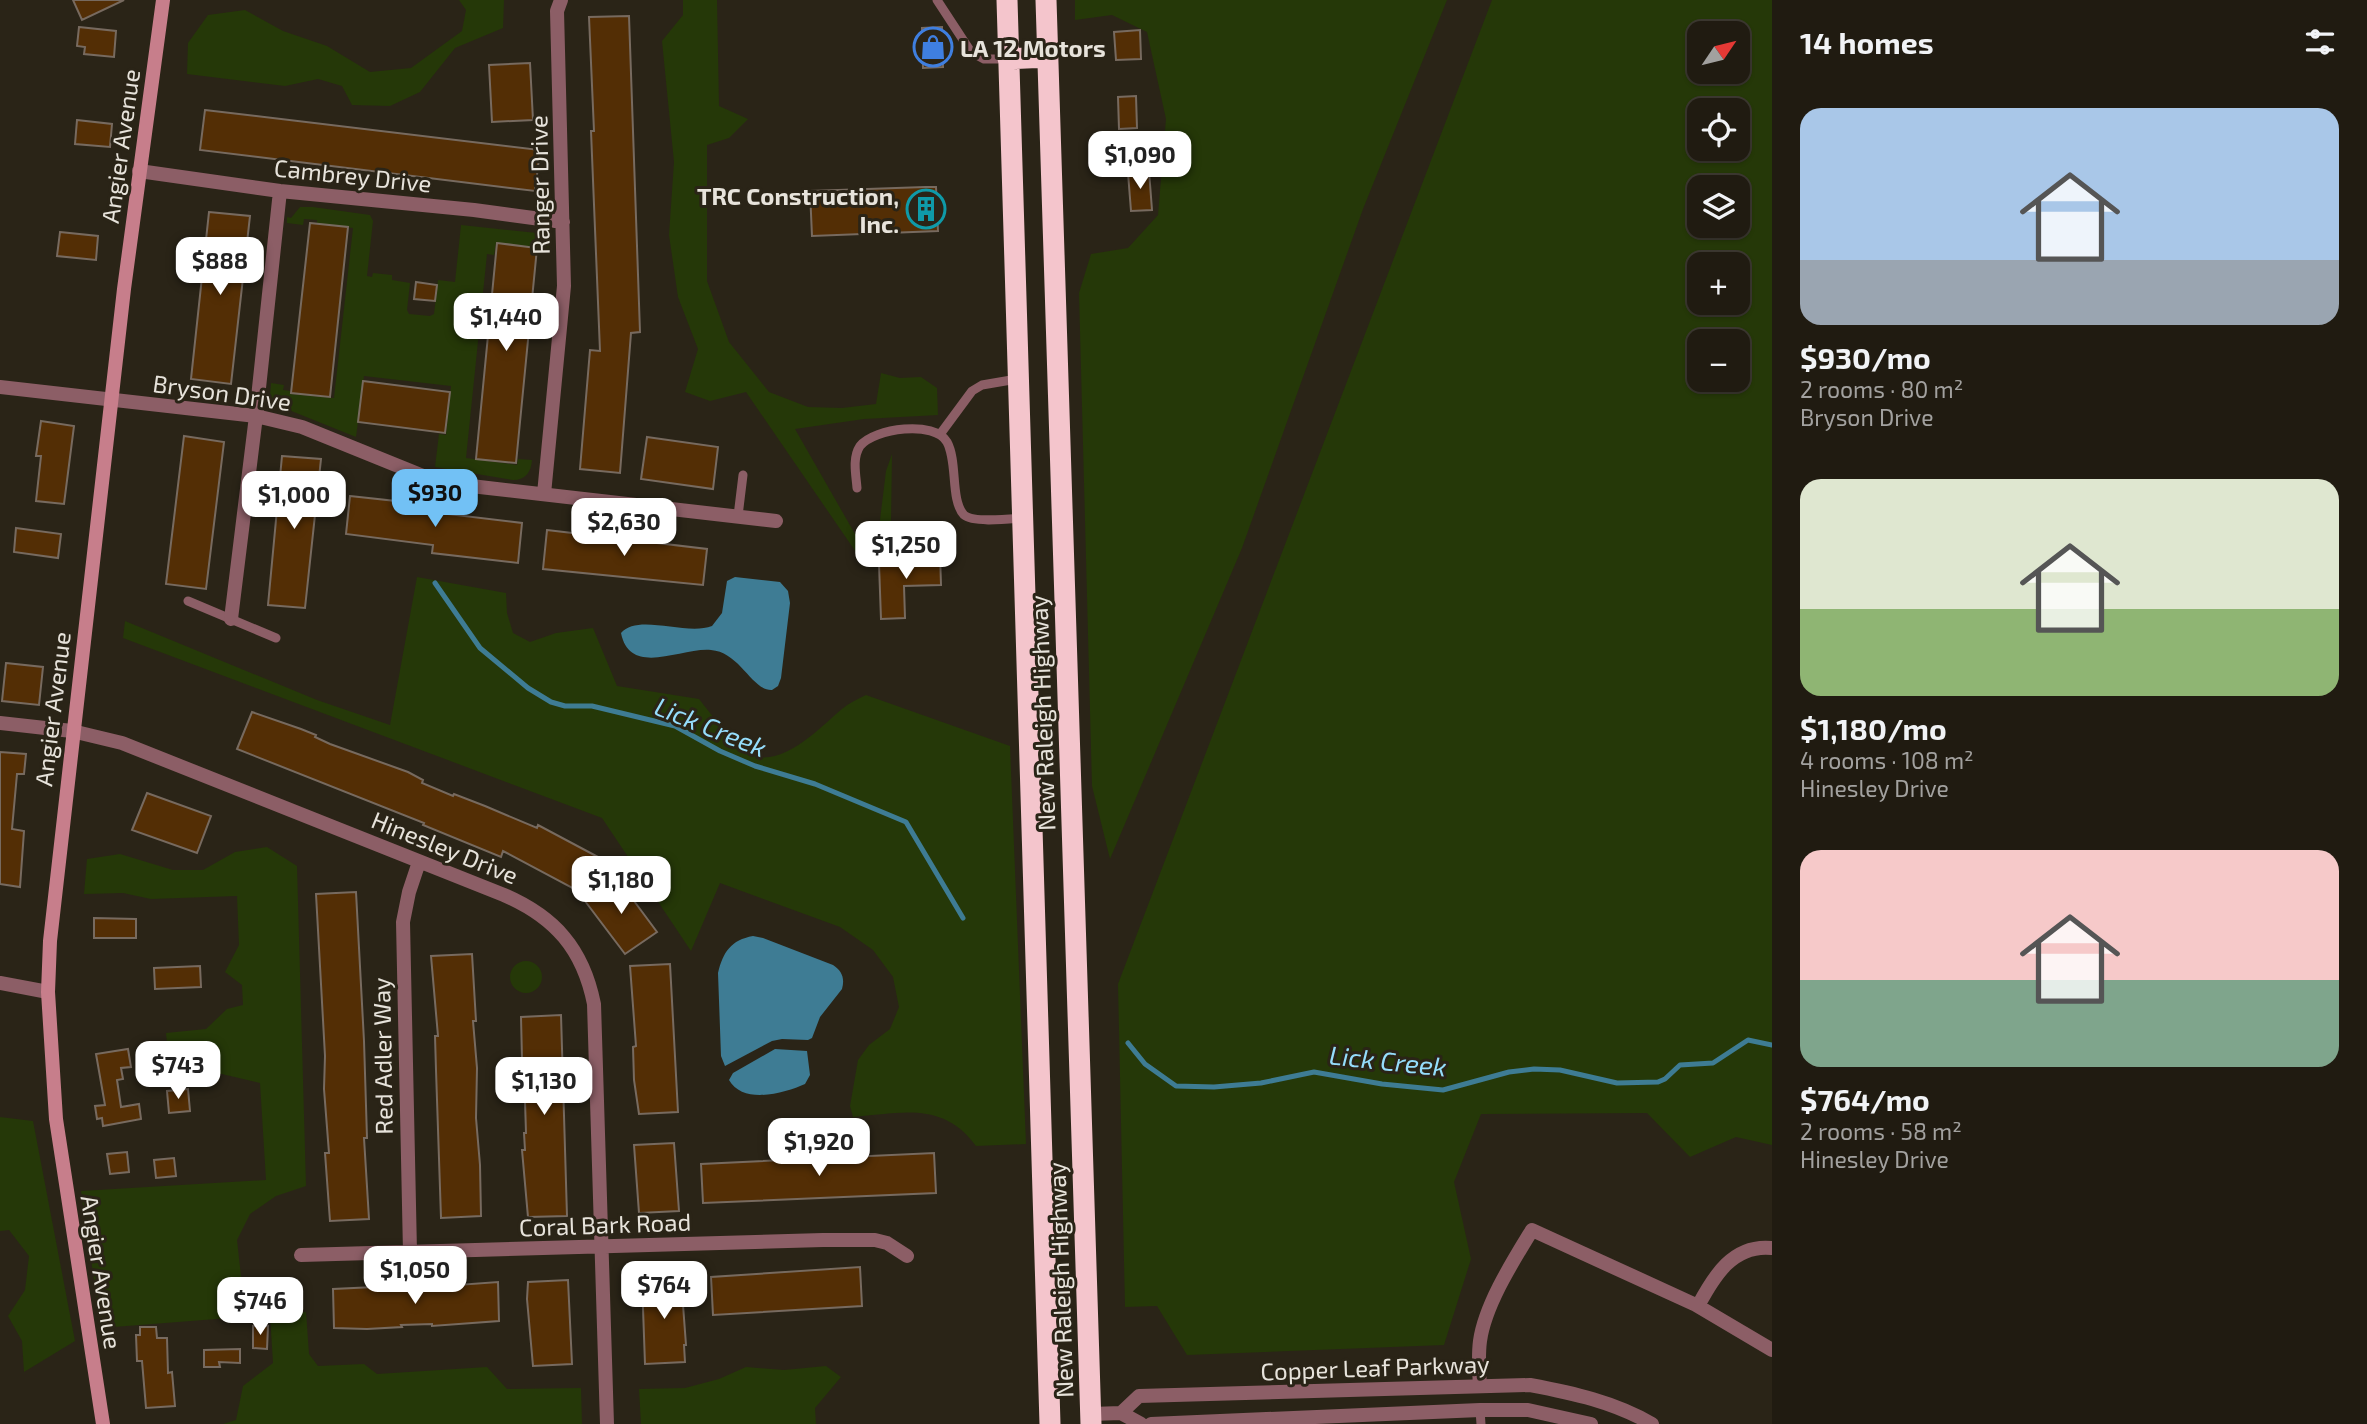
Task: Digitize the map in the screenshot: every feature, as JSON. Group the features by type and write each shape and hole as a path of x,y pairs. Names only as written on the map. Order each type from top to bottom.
{"highway":[{"name":"New Raleigh Highway","path":"1007,0 1050,1424"},
{"name":"New Raleigh Highway","path":"1046,0 1091,1419"},
{"path":"1008,59 1048,57"}],"street":[{"name":"Angier Avenue","path":"103,1424 61,1159 48,992 53,895 72,731 139,171 163,0"},
{"name":"Ranger Drive","path":"544,494 564,286 556,11 561,0"},
{"name":"Cambrey Drive","path":"139,171 280,191 474,210 563,222"},
{"path":"231,619 280,191"},
{"name":"Bryson Drive","path":"0,387 256,416 302,427 423,476 471,486 776,521"},
{"name":"Hinesley Drive","path":"0,723 72,731 105,738 146,752 528,906 552,923 570,944 583,967 594,1004 607,1424"},
{"name":"Red Adler Way","path":"410,1252 403,922 411,882 419,862"},
{"path":"0,983 48,992"},
{"path":"1480,1386 1480,1338 1498,1292 1532,1230 1698,1306 1772,1350"},
{"name":"Coral Bark Road","path":"301,1255 875,1240 887,1243 906,1256"},
{"path":"1698,1306 1717,1272 1727,1262 1751,1249 1772,1248"},
{"name":"Copper Leaf Parkway","path":"1121,1413 1139,1396 1530,1385 1589,1396 1652,1424"},
{"name":"Copper Leaf Parkway","path":"1151,1424 1480,1417 1528,1410 1591,1424"},
{"path":"1091,1419 1121,1413 1142,1424"}],"lane":[{"path":"937,0 971,52 984,59 1008,59"},
{"path":"941,433 971,391 982,385 1017,379"},
{"path":"857,488 855,465 860,445 886,432 924,428 941,433 951,453 958,501 964,515 970,519 1022,518"},
{"path":"738,516 743,475"},
{"path":"188,601 276,638"}],"green space":[{"path":"459,0 504,0 503,28 455,48 420,92 390,106 352,105 342,86 318,79 285,86 187,74 188,43 208,15 245,10 283,31 327,46 370,72 411,68 462,31 466,10"},
{"path":"683,0 717,0 719,106 748,119 729,138 707,145 707,281 729,342 769,392 808,407 842,408 876,404 881,373 900,378 921,377 937,388 938,415 864,419 795,429 859,541 878,536 886,471 892,454 891,522 902,536 860,558 746,392 710,401 685,392 698,349 678,297 669,235 674,162 662,41 683,15"},
{"path":"1075,0 1447,0 1363,209 1242,548 1110,859 1092,786 1079,293 1091,254 1128,248 1158,215 1166,119 1147,32 1112,15 1075,20"},
{"path":"1492,0 1772,0 1772,1145 1736,1137 1690,1157 1647,1113 1481,1114 1454,1182 1471,1259 1444,1345 1187,1355 1157,1306 1125,1307 1118,984"},
{"path":"300,207 370,215 373,221 367,276 372,277 373,273 392,275 392,280 410,283 407,310 409,314 434,314 438,280 455,282 461,225 537,233 547,239 550,251 496,243 494,255 487,254 466,458 517,465 518,459 532,460 529,472 524,477 513,480 435,467 439,434 446,435 451,386 364,376 356,437 274,404 270,397 271,383 284,385 283,390 290,391 290,394 334,398 353,228 317,224 317,220 304,219 303,225 287,223 287,217 291,218"},
{"path":"417,577 506,593 507,613 513,633 530,642 556,633 593,628 617,686 699,699 745,752 758,757 771,757 798,746 845,707 866,695 1010,746 1026,1144 976,1146 950,1122 920,1113 853,1117 850,1106 858,1060 869,1045 890,1029 899,1007 893,977 873,950 840,927 720,883 691,951 602,818 123,638 125,621 317,700 390,725"},
{"path":"267,847 297,866 306,1186 276,1196 250,1214 237,1240 241,1276 253,1296 242,1317 101,1328 81,1191 266,1180 260,1083 209,1071 168,1053 166,1033 206,1029 227,1009 243,1005 242,985 225,972 239,945 237,896 151,899 123,893 84,894 87,859 120,854 173,870 203,870 235,852"},
{"path":"526,961 537,966 542,977 537,988 526,993 515,988 510,977 515,966"},
{"path":"0,1117 33,1121 75,1341 24,1372 22,1341 8,1316 25,1290 29,1256 9,1230 0,1231"},
{"path":"306,1312 309,1354 318,1366 364,1364 377,1374 487,1367 507,1389 581,1388 582,1424 223,1424 236,1420 243,1386 273,1363 270,1315"},
{"path":"826,1366 841,1377 815,1408 816,1424 641,1424 639,1389 685,1388 719,1379 746,1367 784,1370"}],"water":[{"path":"735,577 780,582 788,591 790,603 781,678 778,686 772,690 758,684 730,657 721,652 699,650 646,657 635,654 626,647 621,633 629,627 712,626 722,613 727,581"},
{"path":"753,936 833,965 842,975 842,989 820,1017 812,1038 772,1041 725,1066 721,1056 718,973 729,948"},
{"path":"775,1049 807,1051 810,1075 805,1084 765,1095 754,1095 735,1088 729,1080 733,1073"}],"building":[{"path":"73,0 124,0 82,20"},
{"path":"629,16 640,332 631,333 620,473 580,469 590,350 600,351 589,17"},
{"path":"79,27 116,31 114,57 84,54 85,47 77,46"},
{"name":"LA 12 Motors","path":"942,27 943,67 923,68 922,28"},
{"path":"1140,30 1141,59 1116,60 1114,32"},
{"path":"530,63 533,120 492,122 489,65"},
{"path":"1136,96 1137,128 1119,129 1118,97"},
{"path":"205,110 540,150 535,191 200,150"},
{"path":"77,120 112,124 110,147 75,144"},
{"path":"1149,171 1152,210 1131,211 1128,173"},
{"path":"936,187 938,231 812,236 810,191"},
{"path":"209,212 250,216 231,384 191,379"},
{"path":"310,223 348,227 330,397 291,393"},
{"path":"60,232 98,236 96,260 57,256"},
{"path":"497,243 537,248 516,463 476,459"},
{"path":"416,282 437,285 435,301 414,299"},
{"path":"363,381 450,392 445,433 358,422"},
{"path":"41,421 74,426 64,504 36,501 41,456 36,456"},
{"path":"184,436 224,442 206,589 166,584"},
{"path":"647,437 718,447 713,489 641,479"},
{"path":"282,456 321,459 305,608 268,605"},
{"path":"350,496 423,504 422,511 522,523 518,563 432,553 433,545 346,534"},
{"path":"16,528 61,534 58,558 14,552"},
{"path":"547,530 707,549 703,585 543,569"},
{"path":"903,554 940,554 941,585 904,586 905,618 881,619 879,564 903,563"},
{"path":"6,663 43,667 39,705 2,701"},
{"path":"252,712 408,772 423,780 422,783 453,796 454,794 537,828 538,825 598,857 578,891 503,851 501,857 423,825 424,823 237,749"},
{"path":"0,752 26,754 24,774 17,774 12,829 24,831 20,887 0,884"},
{"path":"147,793 211,816 197,853 132,830"},
{"path":"617,878 657,932 625,954 585,901"},
{"path":"356,892 369,1219 330,1221 316,894"},
{"path":"94,918 136,919 136,938 94,938"},
{"path":"472,954 481,1216 441,1218 435,1036 438,1036 431,956"},
{"path":"670,964 678,1112 639,1114 634,1080 633,1047 636,1046 630,966"},
{"path":"200,966 201,987 155,989 154,968"},
{"path":"561,1015 567,1216 528,1217 522,1150 525,1150 526,1133 521,1017"},
{"path":"128,1049 131,1067 121,1068 123,1079 117,1080 121,1107 139,1104 141,1119 103,1126 102,1118 97,1119 95,1106 105,1105 96,1054"},
{"path":"188,1089 190,1111 169,1113 167,1091"},
{"path":"674,1143 679,1211 639,1213 634,1145"},
{"path":"127,1152 129,1172 110,1174 107,1154"},
{"path":"934,1153 936,1193 703,1203 701,1164"},
{"path":"174,1158 176,1176 156,1178 154,1160"},
{"path":"860,1267 862,1306 713,1315 711,1277"},
{"path":"681,1278 685,1362 645,1364 642,1280"},
{"path":"568,1280 572,1364 533,1366 528,1282"},
{"path":"498,1282 499,1321 367,1329 334,1328 333,1289 417,1285 417,1288"},
{"path":"253,1326 268,1326 267,1349 253,1348"},
{"path":"140,1327 156,1327 157,1338 167,1338 168,1373 172,1372 175,1406 146,1408 142,1361 137,1361 136,1335 140,1335"},
{"path":"240,1349 240,1363 219,1362 220,1367 204,1367 204,1350"}],"waterway":[{"name":"Lick Creek","path":"435,583 480,648 528,688 551,702 565,706 592,706 675,726 720,751 755,766 815,784 906,822 963,918"},
{"name":"Lick Creek","path":"1128,1043 1145,1064 1176,1086 1214,1087 1261,1083 1314,1072 1382,1084 1443,1090 1509,1072 1534,1069 1560,1070 1617,1083 1658,1082 1680,1065 1713,1063 1748,1040 1772,1045"}],"place":[{"name":"LA 12 Motors","path":"933,47"},
{"name":"TRC Construction, Inc.","path":"926,209"}]}
